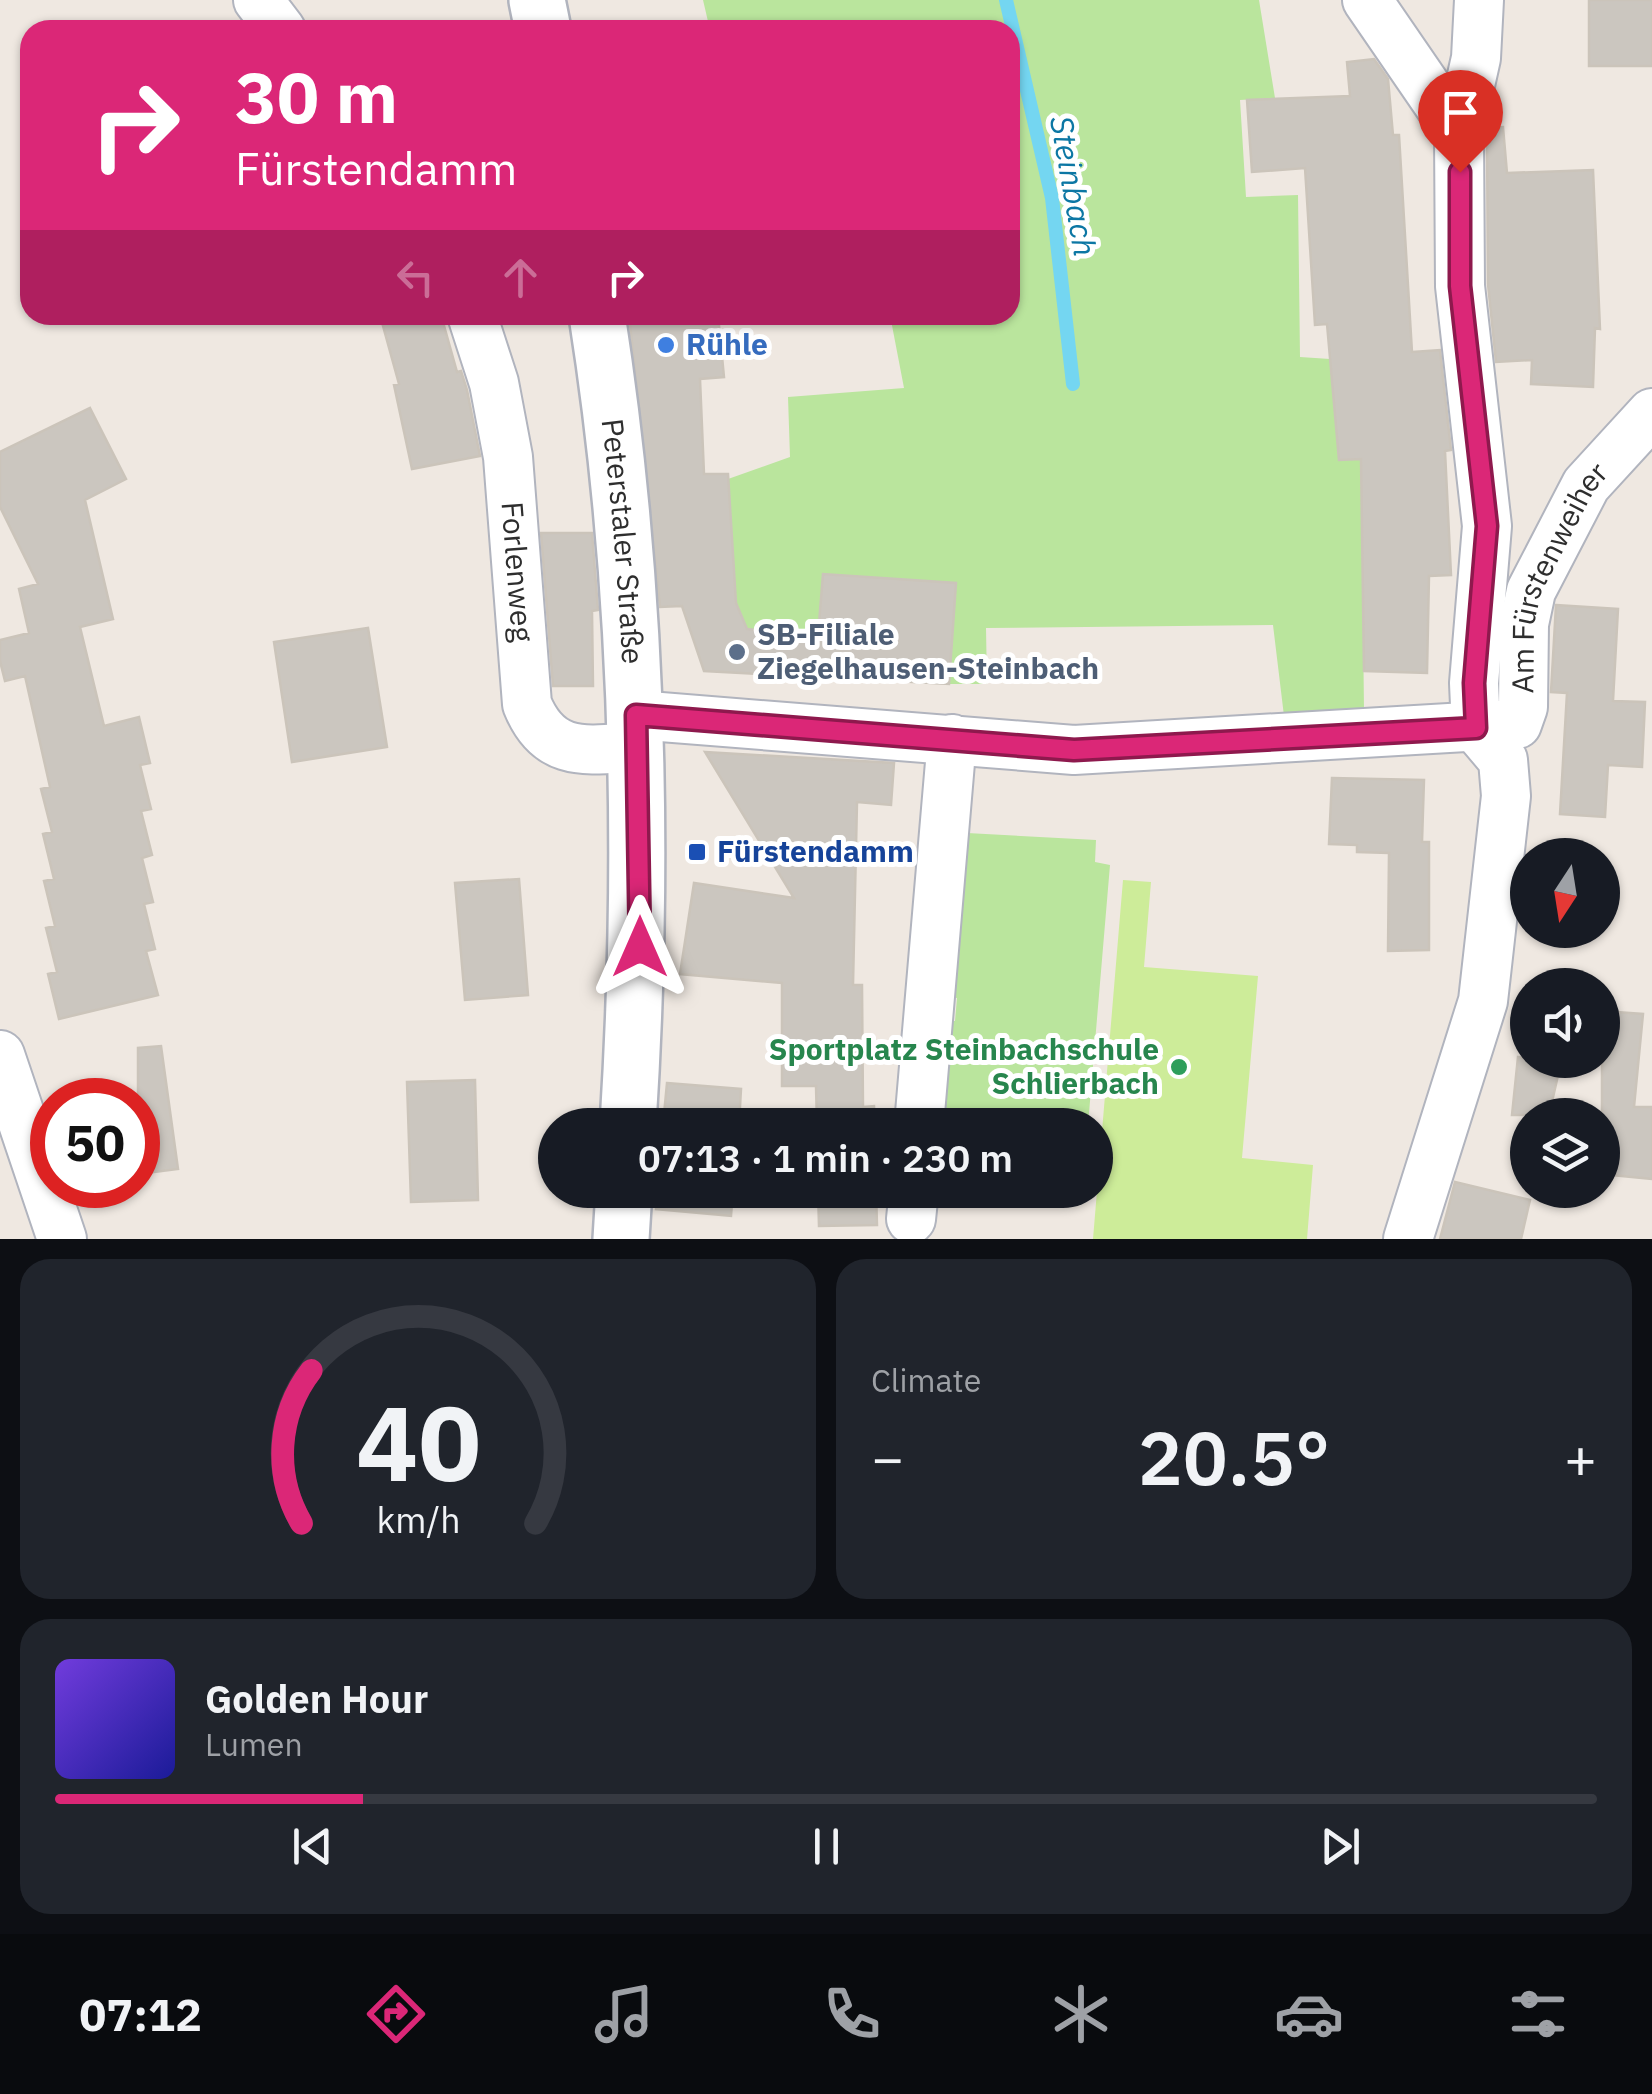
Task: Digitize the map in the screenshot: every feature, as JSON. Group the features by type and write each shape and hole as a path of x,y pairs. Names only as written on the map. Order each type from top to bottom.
{"main road":[{"name":"Peterstaler Straße","path":"599,325 637,731 640,947 629,1108"},
{"path":"621,1239 623,1208"}],"street":[{"path":"258,0 273,20"},
{"path":"1367,0 1459,134"},
{"name":"Am Fürstenweiher","path":"1479,0 1476,58 1459,134 1460,286 1487,526 1474,683 1476,728 1518,724 1524,624 1532,591 1586,484 1652,414"},
{"name":"Forlenweg","path":"475,325 494,382 508,457 527,704 535,723 563,746 637,731"},
{"path":"637,731 952,739 1114,750 1476,728 1496,748 1507,776 1490,966 1476,1028 1408,1239"},
{"path":"920,1108 952,739"},
{"path":"0,1055 62,1239"}],"green space":[{"path":"703,0 1259,0 1275,98 1240,100 1246,197 1298,195 1300,357 1330,359 1361,459 1364,709 1284,716 1273,625 986,628 987,684 949,684 955,583 823,574 818,633 747,629 736,603 728,479 790,457 788,397 904,388 892,325 1020,325 1020,20 708,20"},
{"path":"967,833 1096,840 1095,862 1110,865 1089,1108 940,1108 948,1021 955,1021 957,998 950,997"},
{"name":"Sportplatz Steinbachschule Schlierbach","path":"1123,880 1151,882 1144,967 1258,976 1242,1158 1313,1165 1307,1239 1093,1239 1096,1208 1113,1208 1113,1108 1104,1108"}],"building":[{"path":"1589,0 1652,0 1652,66 1589,66"},
{"path":"1374,59 1388,79 1393,135 1399,135 1412,352 1440,350 1451,450 1445,451 1451,575 1429,576 1427,673 1364,671 1361,459 1339,460 1327,324 1315,325 1305,168 1252,172 1247,100 1350,96 1347,62"},
{"path":"1503,127 1507,173 1593,170 1600,329 1595,328 1593,387 1531,384 1532,360 1496,362 1488,284 1487,137 1488,128"},
{"path":"383,325 444,325 457,372 461,371 467,390 480,456 412,469 394,385 399,384"},
{"path":"630,325 719,325 724,377 700,379 704,474 728,474 736,603 747,629 818,636 823,574 956,583 949,684 704,671 682,606 660,607"},
{"path":"90,408 126,479 85,500 113,619 80,627 104,726 139,717 150,763 140,765 151,809 141,811 152,855 142,858 153,902 144,904 155,949 146,951 158,995 59,1019 48,974 57,972 46,928 55,926 44,881 54,879 43,834 52,832 41,789 50,787 25,676 5,681 0,661 0,640 29,633 19,589 38,584 0,507 0,452"},
{"path":"541,533 592,533 598,610 592,611 593,686 553,686"},
{"path":"1556,605 1618,609 1613,701 1645,702 1642,767 1608,765 1605,817 1560,814 1567,693 1551,692"},
{"path":"368,628 387,747 292,762 274,642"},
{"path":"705,752 894,763 891,805 857,802 853,985 862,985 863,1107 874,1108 817,1108 816,1086 782,1086 782,983 680,974 694,883 794,898"},
{"path":"1332,778 1424,780 1422,842 1429,842 1429,950 1388,951 1389,853 1357,852 1357,845 1329,844"},
{"path":"519,879 528,995 465,1000 455,883"},
{"path":"1620,1012 1643,1014 1634,1107 1652,1107 1652,1179 1620,1176 1620,1098 1602,1098 1602,1078 1620,1078"},
{"path":"161,1046 178,1169 160,1171 160,1078 138,1078 138,1048"},
{"path":"1516,1078 1557,1078 1553,1098 1514,1098"},
{"path":"475,1080 478,1200 411,1202 407,1082"},
{"path":"667,1083 741,1089 740,1108 665,1108"},
{"path":"1455,1182 1510,1195 1510,1208 1528,1208 1521,1239 1440,1239"},
{"path":"656,1208 732,1208 731,1216"},
{"path":"818,1208 877,1208 877,1225 819,1226"}],"waterway":[{"name":"Steinbach","path":"1006,0 1011,20"},
{"name":"Steinbach","path":"1020,60 1052,198 1073,384"}],"place":[{"name":"Rühle","path":"666,345"},
{"name":"SB-Filiale Ziegelhausen-Steinbach","path":"737,652"},
{"name":"Fürstendamm","path":"697,852"},
{"name":"Sportplatz Steinbachschule Schlierbach","path":"1179,1067"}],"route":[{"path":"640,947 636,715 717,718 1074,750 1476,728 1474,683 1487,526 1460,286 1460,172"}]}
